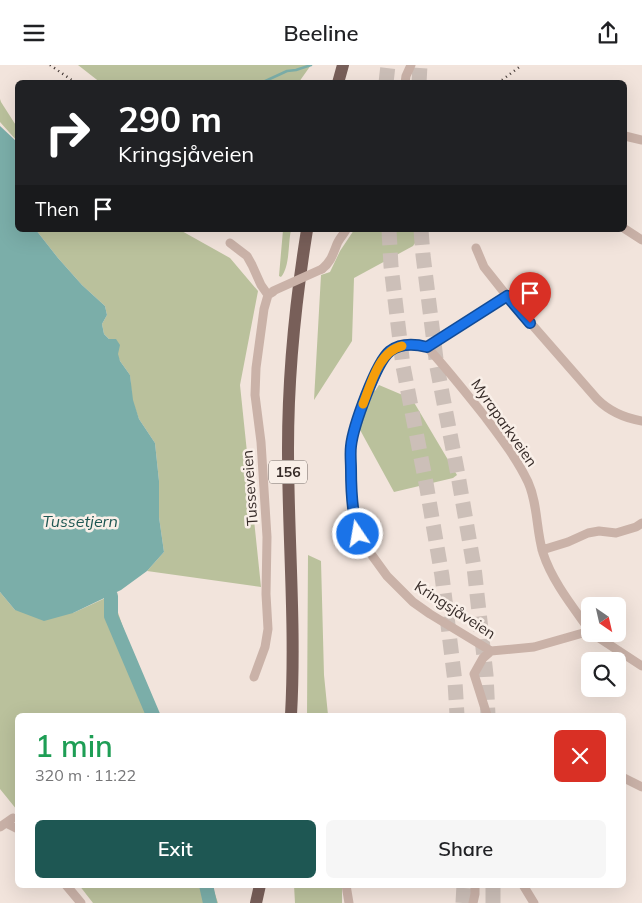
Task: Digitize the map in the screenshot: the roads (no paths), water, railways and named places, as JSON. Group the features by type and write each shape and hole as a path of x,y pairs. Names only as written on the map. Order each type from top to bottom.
{"main road":[{"path":"339,80 342,67"},
{"name":"156","path":"291,713 293,657 288,485 288,408 293,332 307,232"},
{"path":"256,903 259,888"}],"street":[{"path":"405,80 411,65"},
{"path":"627,136 642,140"},
{"path":"627,230 642,240"},
{"path":"230,243 246,256 260,285 271,293 327,265 345,232"},
{"path":"476,248 484,267 507,296 604,406 629,419 642,421"},
{"name":"Tusseveien","path":"254,677 265,647 268,629 266,594 267,537 261,442 255,395 257,360 264,309 271,293"},
{"path":"427,347 507,296"},
{"name":"Kringsjåveien","path":"427,347 407,345 390,351 382,361 371,385 352,436 350,449 351,497 358,534 370,555 387,576 413,602 491,651 534,647 581,634"},
{"name":"Myraparkveien","path":"427,347 467,393 496,431 521,469 533,500 542,550 547,565 581,618"},
{"path":"542,550 568,542 588,533 599,531 616,533 636,527 642,523"},
{"path":"607,643 642,666"},
{"path":"486,713 474,674 483,658 491,651"},
{"path":"626,779 642,787"},
{"path":"69,888 82,903"},
{"path":"346,888 349,903"},
{"path":"473,903 474,888"},
{"path":"524,888 534,903"}],"water":[{"name":"Tussetjern","path":"0,126 15,140 15,232 38,232 82,285 105,306 107,315 102,324 104,334 109,339 116,339 120,345 118,354 120,361 130,375 133,400 139,419 155,443 159,481 159,517 164,552 147,571 121,590 73,613 44,621 15,610 0,592"}],"waterway":[{"path":"268,80 287,71 311,65"},
{"path":"111,596 111,616 152,713"},
{"path":"207,888 210,903"}],"tunnel":[{"path":"386,80 388,65"},
{"path":"419,80 420,65"},
{"path":"389,232 391,266 403,366 442,576 457,713"},
{"path":"421,232 437,367 474,567 486,675 488,713"},
{"path":"463,903 464,888"},
{"path":"493,888 493,903"}],"railway":[{"path":"50,65 72,80"},
{"path":"502,80 522,65"}]}
